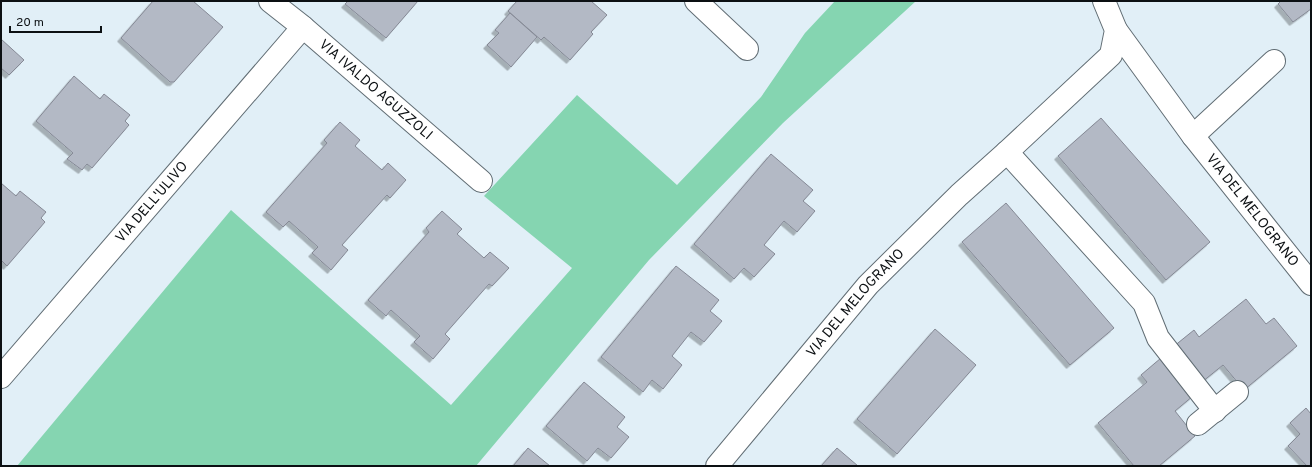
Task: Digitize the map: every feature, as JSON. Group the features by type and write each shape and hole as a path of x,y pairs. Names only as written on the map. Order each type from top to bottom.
{"street":[{"name":"VIA IVALDO AGUZZOLI","path":"270,1 303,27 480,180"},
{"path":"696,1 747,48"},
{"name":"VIA DEL MELOGRANO","path":"1104,1 1116,30 1193,136 1311,284"},
{"name":"VIA DELL'ULIVO","path":"1,377 303,27"},
{"name":"VIA DEL MELOGRANO","path":"717,466 868,285 959,195 1111,55 1116,30"},
{"path":"1193,136 1274,60"},
{"path":"1007,152 1144,303 1158,338 1215,411"},
{"path":"1198,424 1237,392"}],"green space":[{"path":"835,1 916,1 783,123 649,260 476,466 17,466 231,210 451,405 572,268 484,196 577,95 677,185 761,97 805,33"}],"building":[{"path":"153,1 193,1 223,27 174,82 170,82 121,38"},
{"path":"348,1 418,1 386,38 345,4"},
{"path":"517,1 591,1 607,15 591,32 593,34 570,60 544,37 541,40 508,11"},
{"path":"1281,1 1311,1 1311,9 1293,22 1278,4"},
{"path":"510,13 537,37 511,67 487,45 499,33 495,30"},
{"path":"1,39 24,60 9,75 1,68"},
{"path":"74,76 100,99 104,94 130,115 125,121 129,125 92,168 87,164 82,170 67,159 73,153 36,121"},
{"path":"1101,118 1210,242 1166,280 1058,156"},
{"path":"340,122 360,140 355,146 382,170 388,163 406,180 390,198 387,195 342,245 348,250 331,270 312,253 318,247 289,221 283,227 266,212 327,143 324,140"},
{"path":"771,154 813,190 803,201 815,211 797,232 784,221 764,245 775,254 754,277 744,268 734,279 694,244"},
{"path":"1,183 16,196 20,191 46,212 41,218 45,222 7,266 2,261 1,263"},
{"path":"1006,203 1114,328 1070,365 962,242"},
{"path":"442,211 462,229 457,234 484,258 490,252 509,268 492,286 489,284 445,334 450,339 433,359 414,342 420,336 391,310 386,316 368,300 429,232 426,228"},
{"path":"676,266 719,300 710,311 722,321 704,342 691,332 672,356 682,365 663,389 652,380 643,392 601,357"},
{"path":"1246,299 1266,324 1274,318 1297,346 1244,390 1223,365 1202,382 1173,347 1194,330 1199,337"},
{"path":"935,329 976,365 897,454 857,419"},
{"path":"1161,358 1193,396 1175,411 1195,436 1159,466 1134,466 1098,423 1147,382 1141,375"},
{"path":"584,382 625,417 617,427 629,437 611,458 598,448 587,461 546,426"},
{"path":"1306,408 1311,414 1311,466 1307,466 1288,446 1300,434 1290,423"},
{"path":"528,448 550,466 513,466"},
{"path":"837,448 858,466 821,466"}]}
